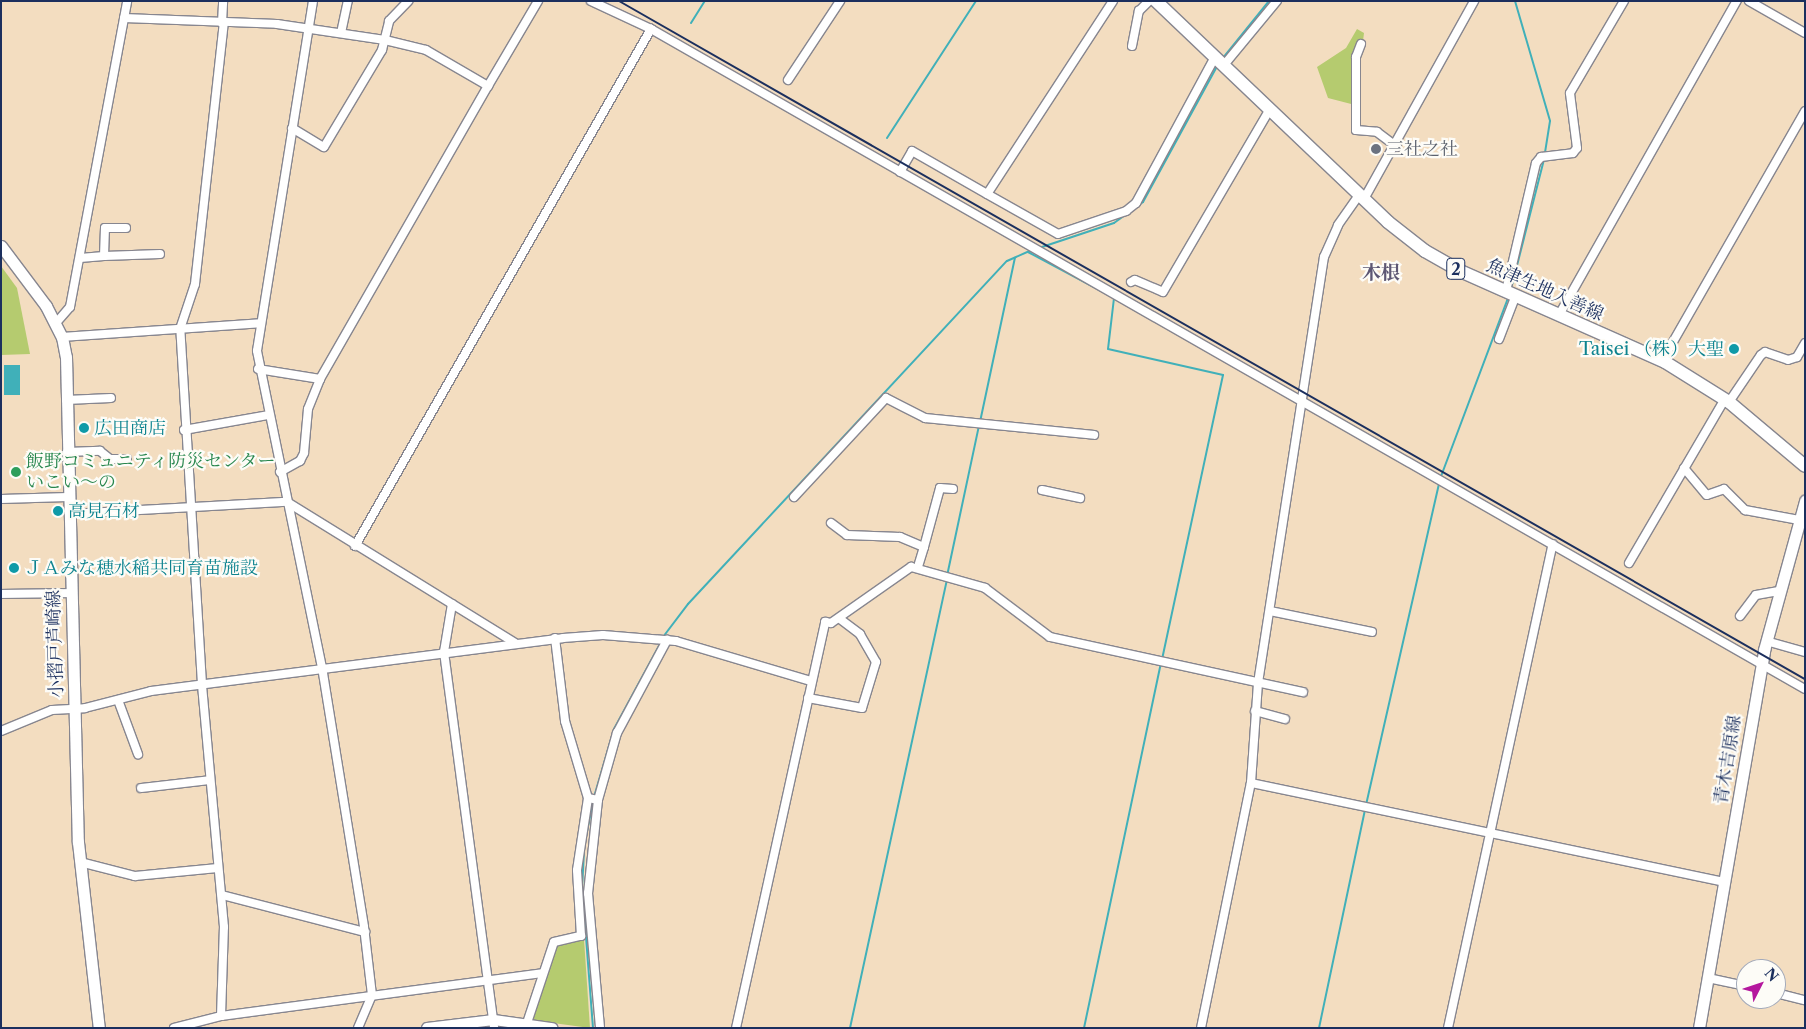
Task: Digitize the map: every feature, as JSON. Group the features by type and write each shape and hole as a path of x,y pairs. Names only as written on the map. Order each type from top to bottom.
{"main road":[{"name":"魚津生地入善線","path":"1156,1 1362,197 1425,251 1511,293 1662,361 1727,401 1805,466"},
{"name":"小摺戸芦崎線","path":"2,249 56,323 62,337 66,400 80,862 99,1028"},
{"name":"青木吉原線","path":"1699,1028 1761,664 1779,590 1805,501"}],"street":[{"path":"56,323 70,307 127,1"},
{"path":"221,1016 222,895 202,684 184,430 180,329 195,284 223,23 223,1"},
{"path":"313,1 260,323 258,369 322,667 365,932 372,996 358,1028"},
{"path":"341,33 348,1"},
{"path":"292,128 324,147 385,40 389,21 408,1"},
{"path":"280,472 304,453 308,409 320,378 538,1"},
{"path":"591,1 651,30 1305,401 1805,689"},
{"path":"788,80 840,1"},
{"path":"986,194 1112,1"},
{"path":"1132,46 1139,11 1149,1"},
{"path":"900,172 912,151 1058,234 1126,211 1144,190 1220,61 1277,1"},
{"path":"1201,1028 1251,783 1258,682 1305,401 1324,257 1338,224 1362,197 1397,146 1474,1"},
{"path":"1499,339 1511,293 1536,163 1541,157 1573,153 1576,148 1570,93 1624,1"},
{"path":"1559,315 1737,1"},
{"path":"1749,1 1805,33"},
{"path":"124,18 308,28 385,40 426,50 488,86"},
{"path":"355,546 651,30"},
{"path":"1361,44 1356,57 1356,130 1377,132 1397,146"},
{"path":"1131,282 1135,280 1163,292 1270,109"},
{"path":"1662,361 1805,111"},
{"path":"104,256 105,228 126,228"},
{"path":"80,258 160,254"},
{"path":"62,337 260,323"},
{"path":"1629,564 1684,468 1727,401 1761,355 1765,352 1788,360 1797,357 1805,343"},
{"path":"258,369 320,378"},
{"path":"66,400 111,398"},
{"path":"794,497 886,398 925,418 1094,435"},
{"path":"184,430 268,415"},
{"path":"67,452 100,451 110,459 127,459"},
{"path":"1684,468 1706,495 1724,489 1745,510 1799,520"},
{"path":"736,1028 825,622 839,618 918,567 940,488 952,488"},
{"path":"1042,490 1080,498"},
{"path":"1,499 68,497"},
{"path":"69,514 286,502 516,643"},
{"path":"831,523 847,535 900,537 924,546"},
{"path":"1448,1028 1553,544"},
{"path":"918,567 985,588 1050,637 1303,692"},
{"path":"1740,616 1756,595 1779,590"},
{"path":"1,594 71,593"},
{"path":"452,604 444,652 486,980 494,1024"},
{"path":"1270,611 1372,632"},
{"path":"808,698 862,708 876,662 860,634 839,618"},
{"path":"1,731 52,710 75,710 202,684 555,638 603,635 667,640 811,681"},
{"path":"527,1022 554,942 581,936 577,870 588,798 565,721 555,638"},
{"path":"600,1028 588,893 598,800 617,733 667,640"},
{"path":"1766,641 1805,652"},
{"path":"118,700 138,754"},
{"path":"1255,711 1285,719"},
{"path":"141,788 210,780"},
{"path":"1251,783 1725,882"},
{"path":"588,798 598,800"},
{"path":"80,862 135,876 218,868"},
{"path":"222,895 322,925 365,932"},
{"path":"174,1028 205,1024 221,1016 542,973"},
{"path":"1708,978 1736,984"},
{"path":"1786,995 1805,1000"},
{"path":"428,1028 527,1022 552,1028"}],"green space":[{"path":"1357,29 1364,33 1355,105 1328,98 1317,67 1346,48"},
{"path":"1,266 17,288 30,354 1,355"},
{"path":"584,939 590,1028 531,1020 556,944"}],"water":[{"path":"4,365 20,365 20,395 4,395"}],"waterway":[{"path":"691,23 705,1"},
{"path":"887,138 976,1"},
{"path":"1223,58 1269,1"},
{"path":"1515,1 1550,121 1545,153"},
{"path":"1039,248 1114,223 1143,202 1217,66"},
{"path":"1511,289 1544,160"},
{"path":"663,637 688,604 1007,261 1032,250"},
{"path":"1028,252 1114,298 1108,349 1223,375 1162,659"},
{"path":"980,422 1015,258"},
{"path":"1440,479 1508,298"},
{"path":"947,576 979,426"},
{"path":"1366,805 1439,483"},
{"path":"850,1028 947,580"},
{"path":"594,797 614,729 661,642"},
{"path":"1084,1028 1161,663"},
{"path":"584,846 593,802"},
{"path":"1319,1028 1365,810"},
{"path":"584,851 582,885 593,1028"}],"railway":[{"path":"619,1 1805,679"}],"place":[{"name":"三社之社","path":"1376,149"},
{"name":"Taisei （株）大聖","path":"1734,349"},
{"name":"広田商店","path":"84,428"},
{"name":"飯野コミュニティ防災センター いこい～の","path":"16,472"},
{"name":"高見石材","path":"58,511"},
{"name":"ＪＡみな穂水稲共同育苗施設","path":"14,568"}],"district":[{"name":"木根","path":"1381,273"}]}
